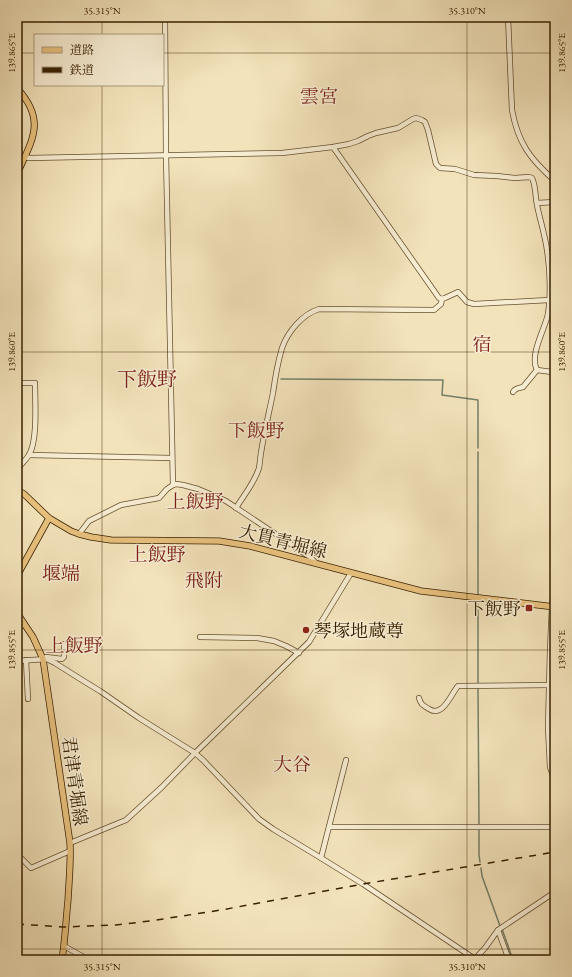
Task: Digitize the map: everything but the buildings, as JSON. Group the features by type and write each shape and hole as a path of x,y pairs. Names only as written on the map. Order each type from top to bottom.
{"main road":[{"path":"17,88 30,105 34,119 34,133 32,140 17,174"},
{"name":"大貫青堀線","path":"17,490 24,494 49,518 71,532 91,537 110,540 219,541 250,546 421,591 554,607"},
{"path":"17,576 49,518"},
{"name":"君津青堀線","path":"17,613 33,637 42,658 70,844 62,960"}],"street":[{"path":"165,17 166,155 173,485"},
{"path":"508,17 514,120 518,132 530,156 555,181"},
{"path":"17,158 282,153 333,147 358,141 376,133 398,128 413,119 419,119 425,122 436,164 440,168 455,169 474,175 515,178 528,177 532,178 534,182 547,250 549,300 547,316 535,355 536,370 523,387 517,388 512,392"},
{"path":"333,147 439,298 442,299"},
{"path":"537,203 555,202"},
{"path":"442,299 458,292 466,302 474,304 549,300"},
{"path":"236,508 253,481 259,468 275,378 283,347 289,334 295,326 307,315 319,309 434,310 441,304 442,299"},
{"path":"536,370 552,372 555,374"},
{"path":"17,383 35,383 33,442 29,455 17,470"},
{"path":"29,455 172,458"},
{"path":"79,534 90,521 121,505 159,498 176,484 198,489 217,496 310,557 316,563"},
{"path":"70,844 126,820 162,787 309,642 351,573"},
{"path":"555,580 548,719 550,767 555,781"},
{"path":"17,629 23,624"},
{"path":"200,637 263,639 274,641 299,653"},
{"path":"17,661 42,658 62,659 64,657 64,644"},
{"path":"42,658 55,662 195,753 259,819 474,959 485,948 498,930 555,892"},
{"path":"26,660 28,699"},
{"path":"419,698 420,703 432,711 437,711 451,698 458,686 549,685"},
{"path":"321,858 346,760"},
{"path":"329,827 555,827"},
{"path":"17,854 31,868 70,851"},
{"path":"498,930 509,960"},
{"path":"64,946 89,960"}],"waterway":[{"path":"281,379 443,380 442,395 478,400 478,448"},
{"path":"478,452 478,594"},
{"path":"478,604 478,684"},
{"path":"478,689 479,824"},
{"path":"479,828 480,862"},
{"path":"481,868 482,876 500,926"},
{"path":"502,929 513,960"}],"railway":[{"path":"17,924 63,927 116,925 150,921 555,852"}],"place":[{"name":"下飯野","path":"529,608"},
{"name":"琴塚地蔵尊","path":"306,630"}],"district":[{"name":"雲宮","path":"319,96"},
{"name":"宿","path":"482,344"},
{"name":"下飯野","path":"147,379"},
{"name":"下飯野","path":"256,430"},
{"name":"上飯野","path":"195,501"},
{"name":"上飯野","path":"157,554"},
{"name":"堰端","path":"61,573"},
{"name":"飛附","path":"204,580"},
{"name":"上飯野","path":"74,645"},
{"name":"大谷","path":"292,764"}]}
